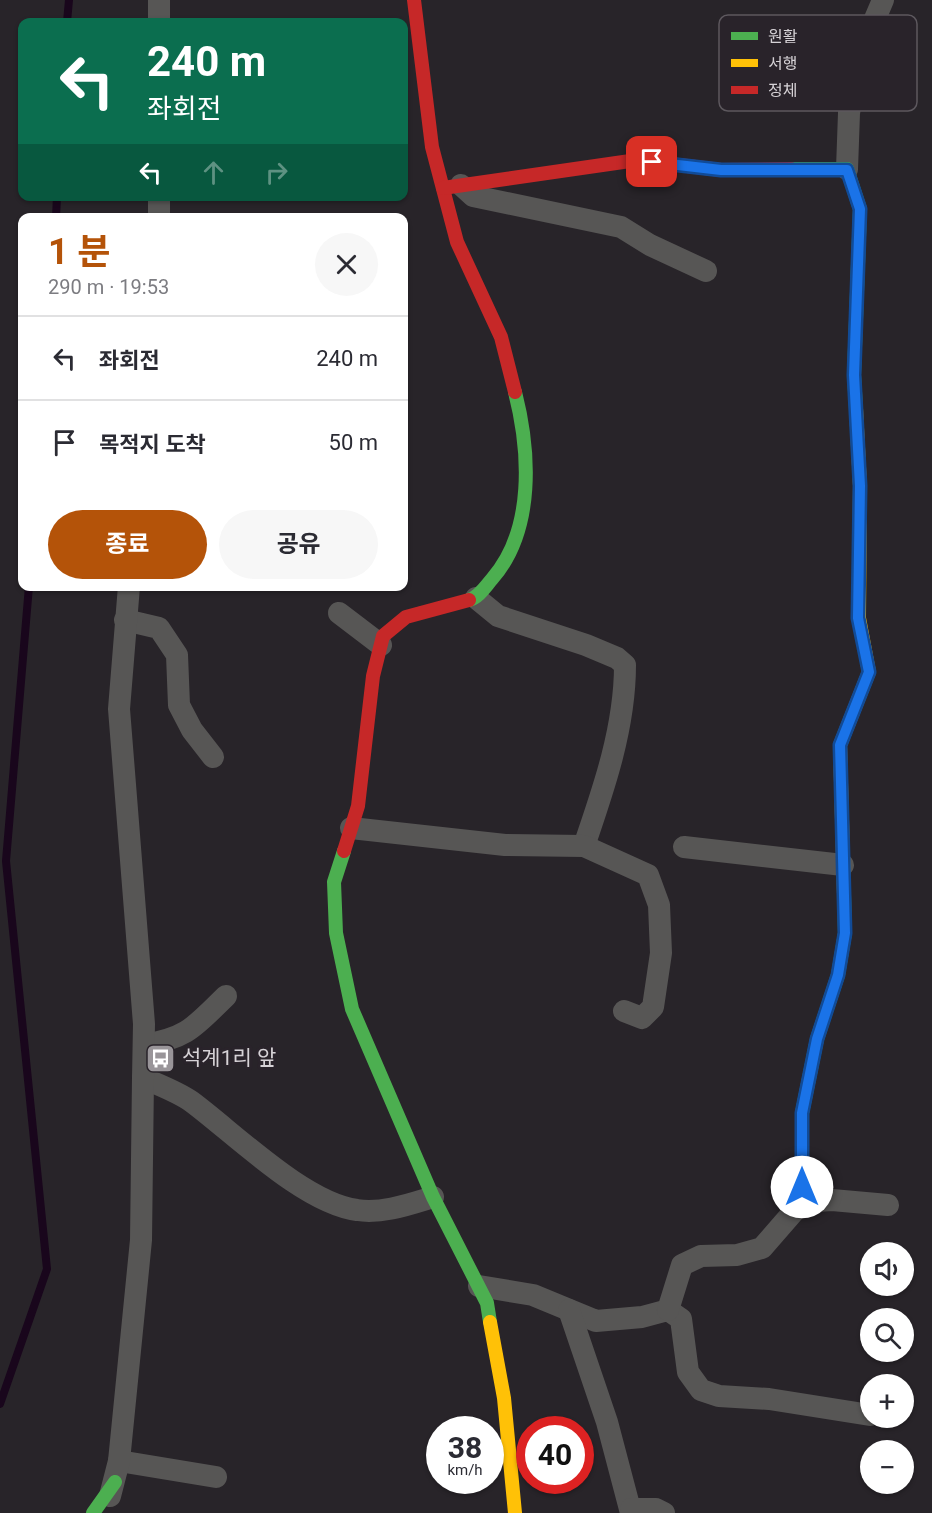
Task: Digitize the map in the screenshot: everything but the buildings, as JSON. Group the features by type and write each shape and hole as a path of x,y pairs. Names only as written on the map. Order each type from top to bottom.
{"street":[{"path":"159,0 159,18"},
{"path":"414,0 432,147 452,186 457,242 501,337 521,415 527,471 520,524 501,569 476,598 406,616 383,636 373,676 358,806 334,882 336,933 352,1009 434,1197 487,1303 504,1398 514,1513"},
{"path":"877,15 883,0"},
{"path":"668,1310 682,1265 701,1256 736,1255 762,1248 802,1203 802,1113 817,1039 838,975 845,933 840,745 869,672 858,618 860,486 854,375 860,209 847,170 849,111"},
{"path":"452,186 637,160 721,170 847,170"},
{"path":"452,186 473,196 621,227 650,246 706,272"},
{"path":"118,1513 117,1472 141,1240 144,1045 119,709 128,591"},
{"path":"476,598 498,616 586,645 617,658 625,665 622,713 603,791 584,846"},
{"path":"339,613 381,645"},
{"path":"125,620 159,628 177,656 179,705 192,730 213,757"},
{"path":"351,828 505,845 584,846 648,875 659,905 661,952 652,1007 642,1018 624,1011"},
{"path":"684,847 843,865"},
{"path":"144,1045 171,1041 188,1032 226,996"},
{"path":"143,1077 190,1101 272,1166 315,1194 357,1210 400,1207 434,1197"},
{"path":"802,1203 832,1200 888,1205"},
{"path":"479,1286 517,1291 596,1321 642,1317 668,1310 681,1319 688,1372 700,1390 719,1396 769,1399 860,1413"},
{"path":"569,1310 607,1422 631,1511 656,1509 664,1513"},
{"path":"117,1472 216,1477"},
{"path":"93,1513 117,1472"},
{"path":"106,1513 117,1472"}],"waterway":[{"path":"67,18 69,0"},
{"path":"56,213 57,201"},
{"path":"0,1404 47,1269 6,861 29,591"}],"traffic: fast":[{"path":"791,169 847,169 860,209 854,375 856,408"},
{"path":"469,600 482,591 506,559 516,537 522,514 526,464 515,392"},
{"path":"344,851 334,882 336,933 352,1009 433,1197 487,1303 490,1322"},
{"path":"802,1202 802,1113 817,1039 838,975 845,933 844,894"},
{"path":"93,1513 115,1482"}],"traffic: slow":[{"path":"844,894 840,745 869,672 859,618 860,486 856,408"},
{"path":"490,1322 504,1398 515,1513"}],"traffic: jam":[{"path":"414,0 432,147 457,242 501,337 515,392"},
{"path":"443,188 637,160 721,170 791,169"},
{"path":"344,851 358,806 373,676 383,636 406,617 469,600"}],"place":[{"name":"석계1리 앞","path":"161,1058"}],"route":[{"path":"652,162 721,170 847,170 860,209 860,269 854,375 860,486 858,618 869,672 840,745 845,933 838,975 817,1039 802,1113 802,1187"}]}
